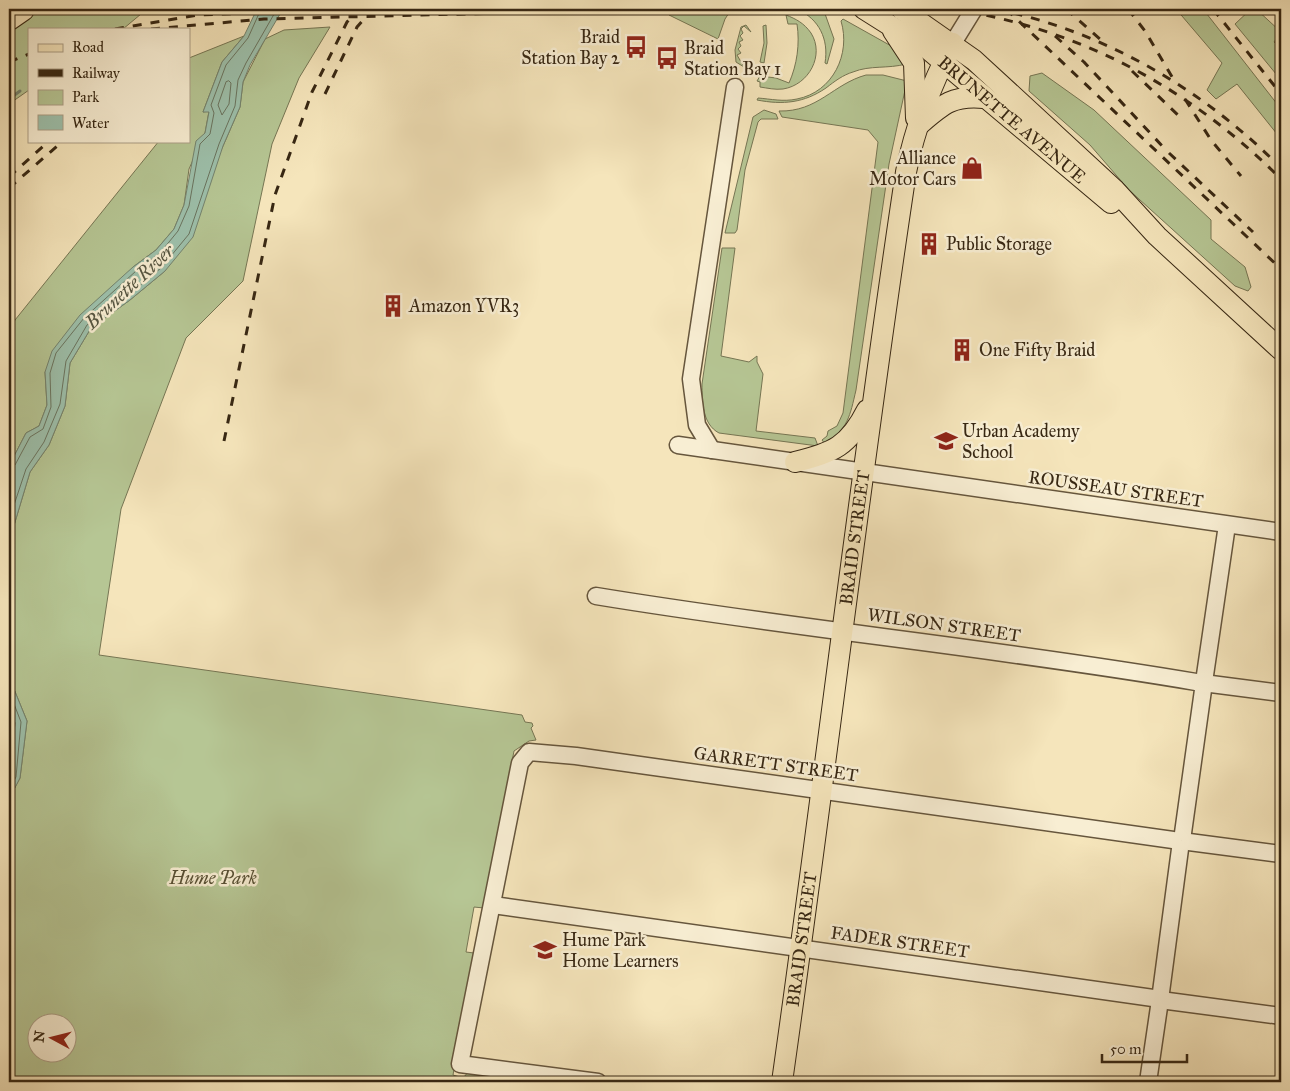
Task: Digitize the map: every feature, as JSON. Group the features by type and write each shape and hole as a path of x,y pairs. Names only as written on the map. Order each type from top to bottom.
{"highway":[{"path":"9,18 22,9"}],"main road":[{"name":"BRUNETTE AVENUE","path":"864,9 894,16 953,44 974,60 1114,189 1158,236 1281,350"},
{"name":"BRUNETTE AVENUE","path":"894,16 929,50 984,98 1106,200 1158,236"},
{"path":"894,16 914,63 916,127"},
{"name":"BRAID STREET","path":"782,1082 844,631 862,471 906,172 916,127 943,62 953,44"},
{"path":"916,127 939,107 957,98 984,98"},
{"path":"796,462 828,454 840,446 856,429 872,401"}],"street":[{"name":"BRAID STREET","path":"953,44 974,9"},
{"path":"712,450 697,425 691,379 714,225 738,140 740,88"},
{"name":"ROUSSEAU STREET","path":"678,445 1281,532"},
{"path":"1148,1082 1227,525"},
{"name":"WILSON STREET","path":"596,596 700,613 844,631 1281,693"},
{"name":"GARRETT STREET","path":"493,905 520,762 529,752 576,756 1281,854"},
{"path":"493,905 460,1064 598,1082"},
{"name":"FADER STREET","path":"493,905 1281,1016"}],"green space":[{"path":"40,9 147,9 124,28 28,28 28,91 9,104 9,31"},
{"path":"663,9 731,10 725,19 718,39 669,15 671,13"},
{"path":"797,9 821,9 824,11 834,39 827,64 825,63 824,38 821,31 811,18"},
{"path":"1176,9 1203,9 1281,109 1281,139 1237,84 1216,99 1207,90 1222,63"},
{"path":"1251,9 1256,9 1281,32 1274,42 1281,49 1281,80 1235,24"},
{"path":"786,15 800,22 811,33 816,50 812,68 800,82 792,86 783,89 760,87 760,82 757,81 760,76 776,78 789,83 792,76 796,62 798,32 797,24 788,24"},
{"path":"843,19 893,47 906,64 866,68 853,72 839,78 810,97 793,102 757,100 758,98 792,100 810,95 820,89 836,70 841,58 843,34 841,21"},
{"path":"746,25 751,32 744,26 741,29 743,33 740,36 743,40 739,42 741,46 738,49 741,53 737,55 744,67 736,62 735,50 741,27"},
{"path":"766,25 767,43 764,63 760,62 764,43 763,26"},
{"name":"Hume Park","path":"330,27 299,78 272,144 243,281 186,338 121,509 99,655 522,715 525,722 532,723 533,726 531,728 536,740 529,741 514,751 484,908 474,907 466,952 474,953 453,1075 463,1078 470,1070 505,1074 504,1082 9,1082 9,799 20,778 27,721 9,677 9,542 30,472 49,445 65,406 70,363 91,328 130,300 165,271 240,107 243,82 265,39 284,30"},
{"path":"244,36 222,62 203,112 209,111 205,133 189,169 184,205 174,229 156,250 133,267 45,372 47,405 39,426 26,433 9,466 9,335 15,320 158,142 190,142 190,58"},
{"path":"1042,73 1094,110 1211,220 1211,239 1245,267 1251,287 1248,291 1235,286 1129,190 1090,145 1029,91 1030,76"},
{"path":"866,75 883,75 907,81 889,164 856,390 847,421 839,433 825,444 822,440 827,436 828,431 837,426 843,413 878,142 868,130 782,117 779,111 804,107 854,79"},
{"path":"764,110 776,114 778,119 761,119 758,122 745,170 737,230 735,233 725,233 753,117"},
{"path":"722,248 735,248 721,356 749,362 757,356 757,362 763,374 756,431 815,438 818,446 719,433 713,429 706,418 702,384"}],"water":[{"name":"Brunette River","path":"257,9 283,9 250,65 243,82 240,107 223,146 193,237 165,271 130,300 91,328 70,363 65,406 49,445 30,472 9,542 9,466 26,433 39,426 47,405 45,372 52,351 80,315 133,267 156,250 174,229 184,205 196,141 205,133 209,112 203,112 222,62 244,36"},
{"path":"9,677 27,721 20,778 9,799"}],"waterway":[{"path":"9,99 20,91"}],"railway":[{"path":"121,28 198,15 356,9"},
{"path":"162,28 264,19 659,9"},
{"path":"951,9 998,18 1044,31 1088,47 1130,67 1170,90 1209,117 1246,146 1281,179"},
{"path":"996,9 1076,32 1150,68 1185,89 1219,113 1251,139 1281,168"},
{"path":"1006,9 1281,269"},
{"path":"1066,9 1100,39"},
{"path":"1128,9 1145,31 1175,82"},
{"path":"1213,9 1281,94"},
{"path":"325,94 357,27 370,12"},
{"path":"224,441 275,195 312,92 347,22 354,14"},
{"path":"1055,36 1084,62 1165,149"},
{"path":"9,62 28,54"},
{"path":"1132,71 1179,116"},
{"path":"1185,99 1211,140 1241,176"},
{"path":"9,177 48,142"},
{"path":"9,188 62,142"},
{"path":"1169,153 1253,232"}],"place":[{"name":"Braid Station Bay 2","path":"636,47"},
{"name":"Braid Station Bay 1","path":"667,58"},
{"name":"Alliance Motor Cars","path":"972,168"},
{"name":"Public Storage","path":"929,244"},
{"name":"Amazon YVR3","path":"393,306"},
{"name":"One Fifty Braid","path":"962,350"},
{"name":"Urban Academy School","path":"946,441"},
{"name":"Hume Park Home Learners","path":"545,950"}]}
